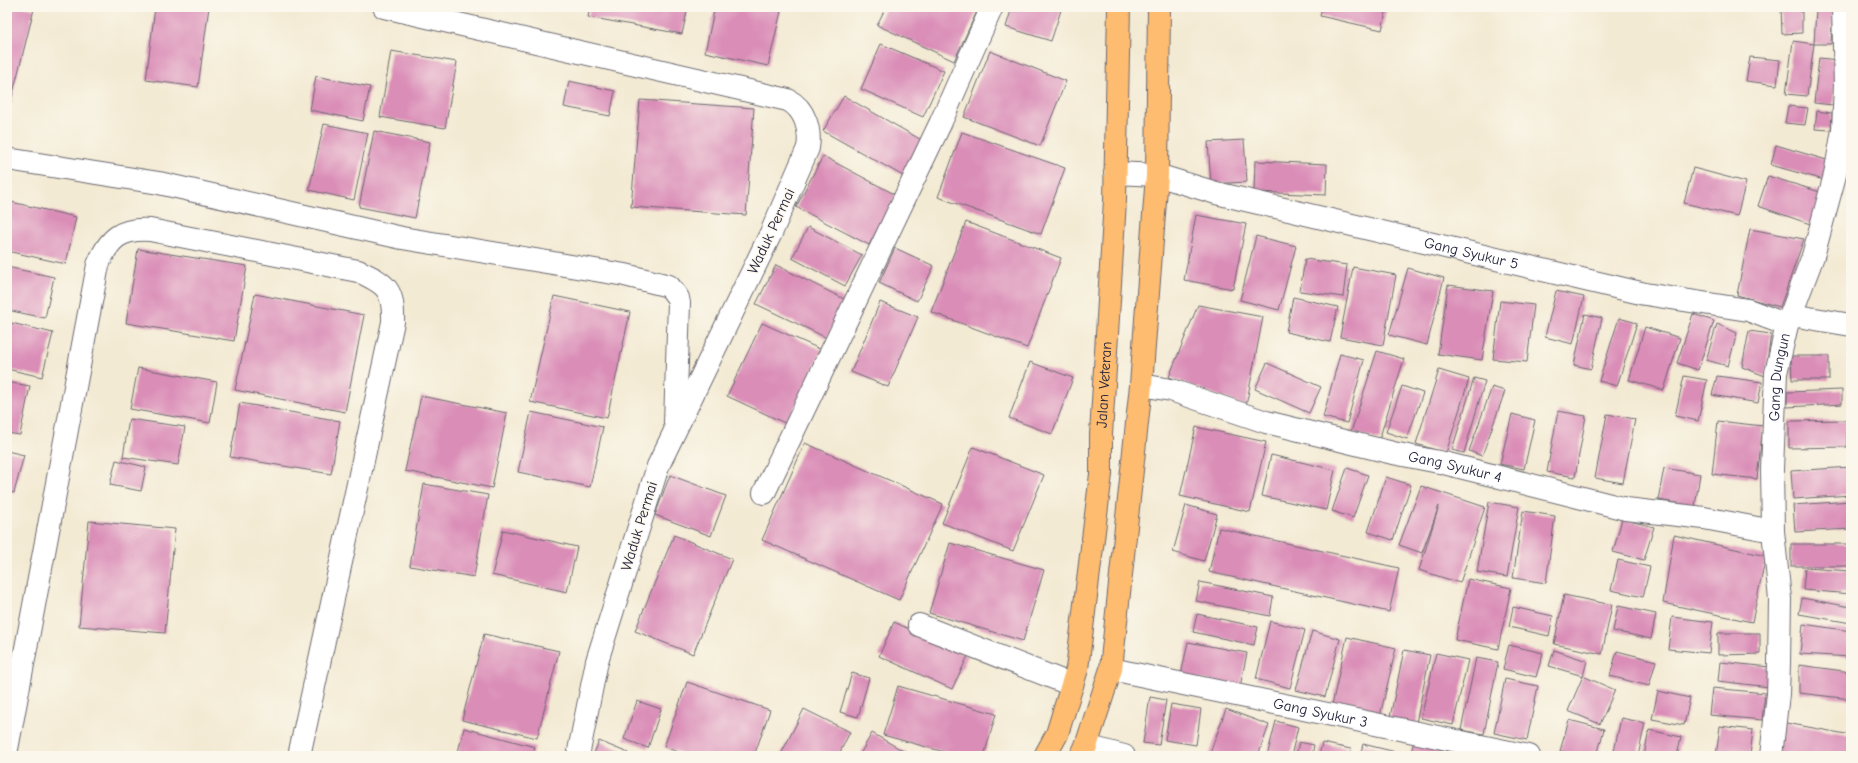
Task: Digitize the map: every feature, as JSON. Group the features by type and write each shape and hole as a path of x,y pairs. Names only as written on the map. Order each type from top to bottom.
{"highway":[{"name":"Jalan Veteran","path":"1045,756 1057,734 1077,669 1101,474 1115,173 1119,7"},
{"path":"1084,751 1111,669 1141,385 1157,175 1159,7"}],"street":[{"name":"Waduk Permai","path":"384,7 788,100 799,107 807,123 809,137 808,148 771,233 658,466 597,661 578,756"},
{"path":"764,493 940,124 992,7"},
{"name":"Gang Dungun","path":"1771,756 1780,663 1780,599 1773,531 1772,445 1776,373 1789,320 1813,256 1835,175 1843,130 1845,85 1843,7"},
{"path":"7,159 159,183 402,238 625,275 665,284 673,289 679,303 674,432"},
{"name":"Gang Syukur 5","path":"1115,173 1157,175 1216,193 1645,294 1748,310 1789,320 1820,320 1851,324"},
{"path":"7,749 98,265 103,251 112,240 119,235 138,229 150,230 358,271 381,283 392,297 393,322 298,756"},
{"name":"Gang Syukur 4","path":"1141,385 1171,390 1266,422 1393,453 1444,463 1626,509 1704,518 1773,531"},
{"path":"919,625 1072,685"},
{"name":"Gang Syukur 3","path":"1111,669 1529,756"},
{"path":"1084,751 1124,756"}],"building":[{"path":"7,7 25,7 34,9 8,113"},
{"path":"155,7 209,7 198,87 146,80"},
{"path":"590,7 688,7 682,34 588,17"},
{"path":"715,7 782,7 768,66 705,52"},
{"path":"886,7 979,7 954,61 877,25"},
{"path":"1012,7 1062,7 1051,41 1006,27"},
{"path":"1322,7 1387,7 1382,30 1320,16"},
{"path":"1781,7 1802,7 1802,33 1782,34"},
{"path":"1816,10 1833,10 1831,44 1814,44"},
{"path":"1793,41 1814,44 1807,96 1786,94"},
{"path":"881,44 944,71 923,117 861,89"},
{"path":"391,51 457,62 445,128 380,117"},
{"path":"990,51 1066,81 1040,146 964,117"},
{"path":"1750,57 1780,60 1777,85 1746,81"},
{"path":"1819,58 1838,60 1833,105 1814,103"},
{"path":"316,76 370,87 363,121 310,110"},
{"path":"569,81 615,91 610,116 564,107"},
{"path":"844,96 925,142 905,177 823,131"},
{"path":"640,100 754,108 746,215 631,207"},
{"path":"1788,106 1808,108 1805,125 1785,123"},
{"path":"1817,111 1832,113 1831,130 1815,129"},
{"path":"324,124 368,133 354,200 309,190"},
{"path":"374,131 430,142 415,218 359,207"},
{"path":"962,132 1065,168 1041,234 938,197"},
{"path":"1244,140 1247,182 1211,184 1208,142"},
{"path":"1776,145 1830,161 1824,180 1771,165"},
{"path":"823,156 896,195 869,245 796,207"},
{"path":"1255,161 1327,164 1326,195 1254,192"},
{"path":"1693,168 1746,182 1737,216 1684,203"},
{"path":"1768,176 1820,192 1813,225 1758,206"},
{"path":"7,201 76,217 66,264 7,251"},
{"path":"1196,215 1246,224 1233,289 1184,280"},
{"path":"966,222 1061,258 1027,348 931,312"},
{"path":"808,227 862,255 845,286 792,258"},
{"path":"1750,229 1804,239 1780,307 1737,295"},
{"path":"1256,236 1296,246 1279,310 1240,300"},
{"path":"895,248 934,266 917,301 879,283"},
{"path":"138,249 247,266 234,341 126,323"},
{"path":"1305,259 1347,265 1343,297 1300,291"},
{"path":"776,265 846,300 827,338 756,304"},
{"path":"7,267 54,277 45,318 7,310"},
{"path":"1353,267 1396,275 1383,345 1340,337"},
{"path":"1408,268 1444,278 1427,345 1389,335"},
{"path":"1448,285 1493,291 1482,360 1438,354"},
{"path":"1556,291 1584,297 1573,344 1545,337"},
{"path":"255,294 364,315 345,412 235,390"},
{"path":"554,296 630,312 607,418 530,402"},
{"path":"1293,297 1338,307 1330,342 1286,332"},
{"path":"1500,301 1534,305 1527,362 1493,359"},
{"path":"880,302 918,317 888,387 851,372"},
{"path":"1198,305 1263,317 1246,406 1169,377"},
{"path":"1585,314 1602,318 1591,369 1574,365"},
{"path":"1693,314 1714,321 1698,370 1677,363"},
{"path":"1619,318 1637,323 1617,386 1599,381"},
{"path":"7,322 53,333 42,377 7,369"},
{"path":"762,323 822,350 787,424 727,396"},
{"path":"1717,324 1737,333 1728,366 1706,360"},
{"path":"1645,327 1680,338 1664,390 1629,380"},
{"path":"1749,331 1771,334 1765,376 1742,367"},
{"path":"1377,351 1404,359 1379,440 1351,432"},
{"path":"1340,354 1364,360 1347,423 1323,417"},
{"path":"1791,356 1829,356 1829,380 1792,380"},
{"path":"1030,362 1073,378 1052,434 1009,418"},
{"path":"1267,363 1321,387 1309,413 1255,389"},
{"path":"138,368 217,382 210,423 130,409"},
{"path":"1439,370 1469,379 1446,453 1416,444"},
{"path":"1684,376 1707,380 1698,421 1675,416"},
{"path":"1717,376 1762,382 1758,403 1712,395"},
{"path":"1474,378 1485,381 1464,453 1452,450"},
{"path":"7,382 30,386 20,435 7,433"},
{"path":"1402,386 1423,393 1407,439 1386,432"},
{"path":"1492,387 1505,391 1482,456 1469,451"},
{"path":"1842,390 1842,404 1787,407 1787,392"},
{"path":"421,396 507,413 492,488 405,471"},
{"path":"240,403 340,421 331,474 230,457"},
{"path":"1558,411 1586,416 1575,477 1547,472"},
{"path":"531,412 603,427 590,487 518,472"},
{"path":"1512,414 1535,420 1524,469 1500,464"},
{"path":"1607,414 1635,419 1623,483 1595,478"},
{"path":"129,419 185,427 178,465 123,457"},
{"path":"1847,420 1847,447 1789,448 1789,421"},
{"path":"1718,421 1763,426 1757,479 1712,474"},
{"path":"1196,427 1266,442 1250,512 1180,496"},
{"path":"805,443 943,504 899,600 762,540"},
{"path":"973,447 1044,475 1013,551 942,523"},
{"path":"7,451 24,455 14,493 7,491"},
{"path":"1271,455 1335,470 1326,510 1262,496"},
{"path":"116,460 146,467 141,491 110,485"},
{"path":"1851,467 1851,495 1793,499 1791,471"},
{"path":"1347,468 1368,475 1353,518 1332,511"},
{"path":"1664,468 1700,474 1695,506 1658,500"},
{"path":"670,475 726,496 711,536 655,515"},
{"path":"1386,477 1411,485 1393,540 1368,532"},
{"path":"424,484 488,495 474,577 410,566"},
{"path":"1421,486 1485,507 1460,583 1419,570 1439,506 1422,553 1399,545"},
{"path":"1851,501 1851,529 1795,532 1793,505"},
{"path":"1489,502 1519,507 1507,577 1477,572"},
{"path":"1186,505 1217,514 1204,561 1173,552"},
{"path":"1523,511 1555,516 1546,583 1513,578"},
{"path":"1622,519 1654,527 1644,560 1613,552"},
{"path":"89,521 175,529 165,633 79,626"},
{"path":"1219,528 1399,568 1389,612 1209,572"},
{"path":"503,530 577,547 567,592 492,575"},
{"path":"674,535 732,559 693,654 635,631"},
{"path":"1674,535 1766,556 1752,622 1663,603"},
{"path":"950,543 1044,570 1023,641 929,613"},
{"path":"1791,544 1851,544 1851,566 1791,566"},
{"path":"1618,560 1650,567 1643,597 1611,590"},
{"path":"1805,568 1851,571 1851,594 1803,590"},
{"path":"1468,579 1511,588 1498,649 1455,640"},
{"path":"1200,582 1273,597 1270,616 1196,601"},
{"path":"1564,595 1612,605 1602,654 1554,644"},
{"path":"1802,598 1851,607 1851,623 1799,614"},
{"path":"1618,606 1656,614 1651,639 1613,631"},
{"path":"1513,607 1553,616 1549,636 1509,627"},
{"path":"1197,614 1258,627 1254,645 1193,632"},
{"path":"1672,617 1713,622 1709,653 1668,649"},
{"path":"1270,621 1305,630 1290,688 1256,679"},
{"path":"894,622 968,656 952,689 879,656"},
{"path":"1803,624 1851,631 1851,657 1800,654"},
{"path":"1312,631 1340,639 1325,697 1296,690"},
{"path":"1718,633 1760,633 1760,654 1718,655"},
{"path":"484,634 559,651 537,738 462,720"},
{"path":"1347,637 1396,648 1380,716 1332,705"},
{"path":"1188,642 1247,653 1240,687 1181,675"},
{"path":"1509,645 1543,653 1536,677 1503,669"},
{"path":"1404,650 1430,655 1415,728 1389,722"},
{"path":"1554,650 1587,661 1583,676 1549,666"},
{"path":"1617,651 1656,661 1649,686 1610,676"},
{"path":"1436,653 1468,660 1453,725 1421,718"},
{"path":"1476,658 1498,662 1484,734 1461,730"},
{"path":"1720,662 1771,667 1769,687 1718,681"},
{"path":"1799,665 1851,672 1851,699 1799,693"},
{"path":"852,673 869,678 858,717 840,712"},
{"path":"1583,676 1615,690 1600,724 1568,711"},
{"path":"1505,679 1538,686 1527,740 1494,733"},
{"path":"687,682 770,710 754,756 690,756 664,747"},
{"path":"898,686 996,714 984,756 959,756 883,735"},
{"path":"1712,688 1765,693 1762,720 1709,715"},
{"path":"1658,691 1690,698 1684,725 1652,719"},
{"path":"1150,697 1166,700 1159,745 1143,743"},
{"path":"637,701 661,709 648,748 624,739"},
{"path":"1171,704 1201,709 1196,745 1165,740"},
{"path":"804,709 850,732 838,756 780,756"},
{"path":"1226,709 1269,725 1258,756 1209,756"},
{"path":"1621,718 1645,723 1638,756 1613,756"},
{"path":"1569,720 1604,729 1597,756 1579,756 1560,751"},
{"path":"1276,721 1298,727 1291,756 1267,756"},
{"path":"1781,722 1851,735 1851,756 1777,756"},
{"path":"1720,726 1753,730 1750,756 1716,756"},
{"path":"464,728 535,747 532,756 457,756"},
{"path":"1649,730 1681,737 1677,756 1644,756"},
{"path":"872,733 907,753 906,756 859,756"},
{"path":"599,741 628,753 627,756 593,756"},
{"path":"1414,741 1462,756 1410,756"},
{"path":"1299,742 1314,745 1312,756 1296,756"},
{"path":"1322,743 1351,749 1349,756 1319,756"},
{"path":"1363,744 1400,753 1399,756 1360,756"}]}
